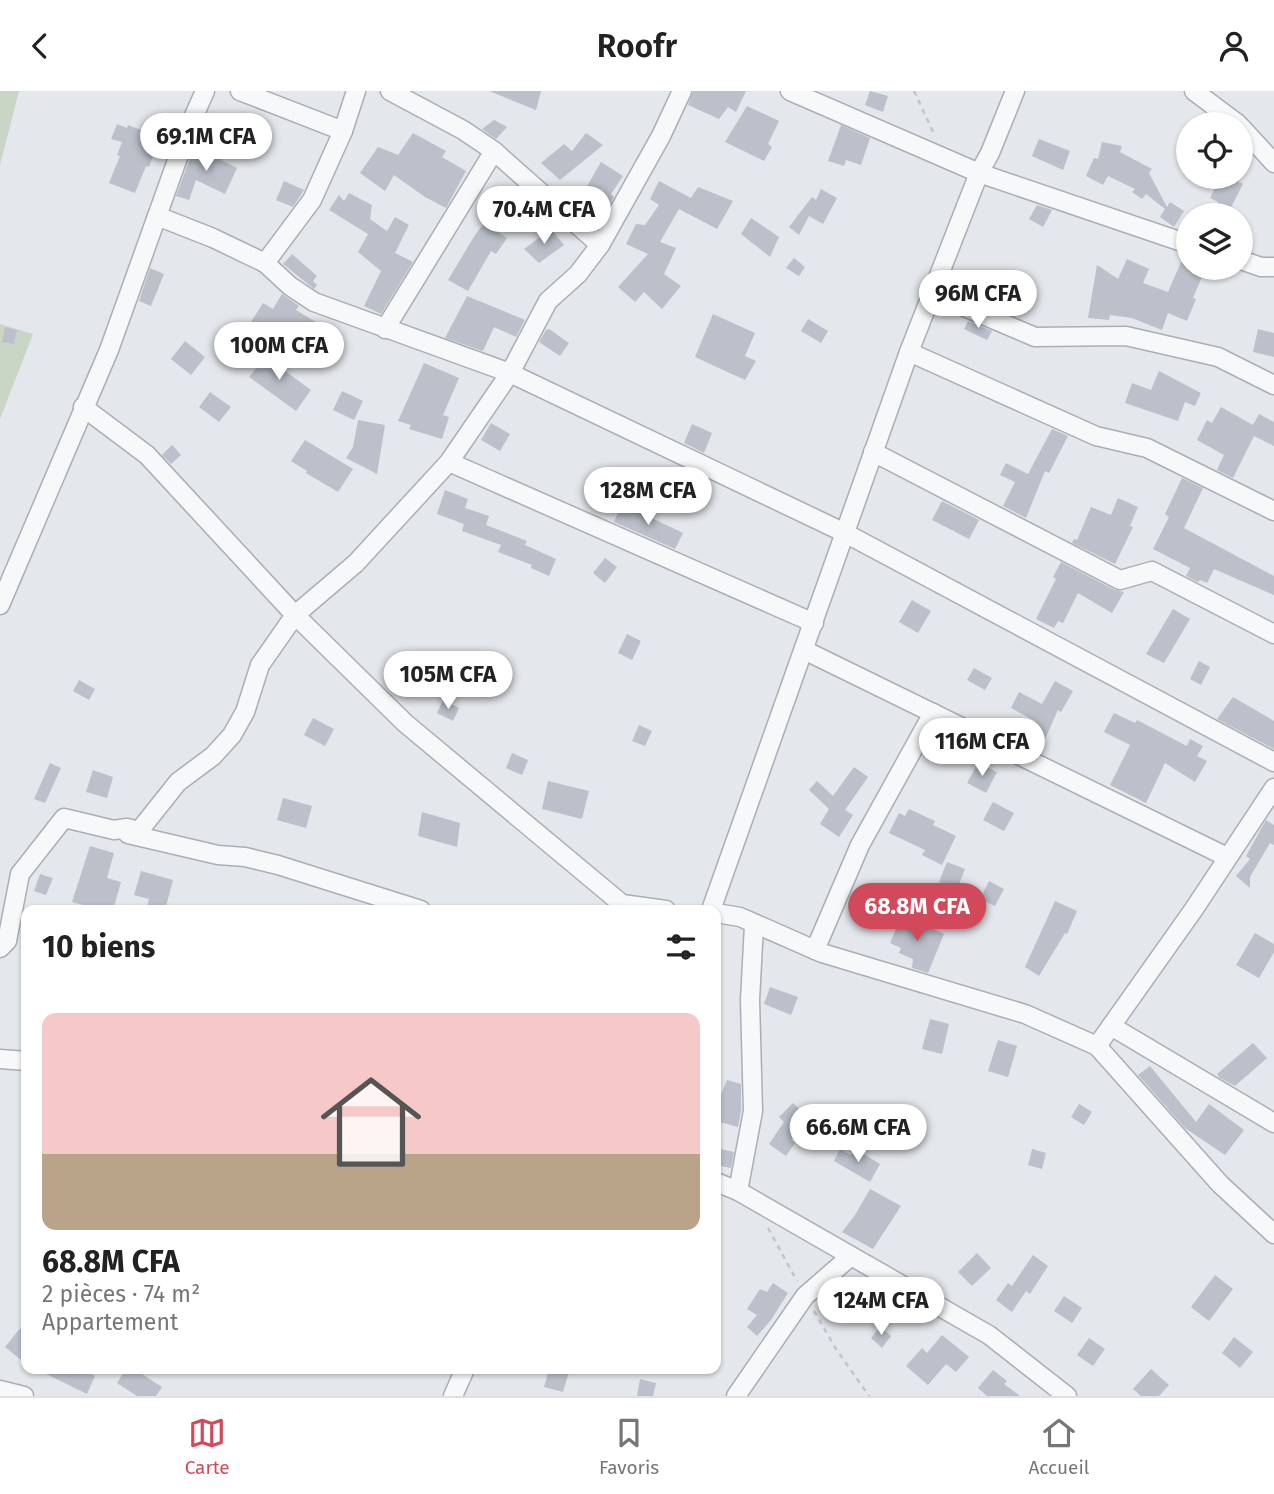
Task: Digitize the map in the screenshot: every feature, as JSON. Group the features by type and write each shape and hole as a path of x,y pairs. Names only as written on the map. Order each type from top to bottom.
{"street":[{"path":"0,605 109,350 189,127 205,91"},
{"path":"240,91 343,131"},
{"path":"265,263 312,200 343,131 356,91"},
{"path":"390,91 463,130 494,151 600,245"},
{"path":"114,830 127,828 139,831 178,782 213,756 232,735 245,712 260,665 295,615 356,563 449,462 510,373 548,301 578,274 600,245 661,136 682,91"},
{"path":"790,91 979,173 1176,240"},
{"path":"713,905 909,352 934,294 979,173 1015,91"},
{"path":"1194,91 1221,112"},
{"path":"1253,141 1274,163"},
{"path":"385,328 494,151"},
{"path":"157,216 213,238 265,263 304,297 510,373 845,533 1274,762"},
{"path":"1253,264 1274,267"},
{"path":"934,294 1035,337 1126,336 1218,357 1274,385"},
{"path":"909,352 1096,436 1147,448 1274,511"},
{"path":"83,407 147,455 295,615 405,723 622,904 629,905"},
{"path":"873,452 1120,580 1152,571 1274,634"},
{"path":"449,462 814,623"},
{"path":"804,650 1227,856"},
{"path":"815,950 860,845 933,713"},
{"path":"1097,1046 1194,909 1274,788"},
{"path":"0,948 7,941 20,874 64,818 218,855 245,857 278,865 405,905"},
{"path":"721,914 740,918 815,950 1025,1014 1097,1046 1220,1184 1274,1234"},
{"path":"738,1191 753,1111 750,1000 754,925"},
{"path":"1111,1026 1274,1122"},
{"path":"0,1059 21,1061"},
{"path":"721,1184 738,1191 989,1335 1067,1396"},
{"path":"736,1396 805,1296 851,1256"},
{"path":"453,1396 463,1374"},
{"path":"0,1390 24,1396"}],"path":[{"path":"914,91 946,159"}],"green space":[{"path":"0,91 19,91 0,165"},
{"path":"0,324 33,334 0,419"}],"building":[{"path":"489,91 541,91 536,110"},
{"path":"693,91 746,91 736,112 728,107 719,119 688,105"},
{"path":"870,91 888,96 883,112 865,105"},
{"path":"747,106 779,121 768,144 772,147 764,161 725,142"},
{"path":"494,120 507,127 496,139 482,129"},
{"path":"117,124 127,128 128,125 160,137 149,167 146,166 135,193 109,183 120,156 117,155 122,142 111,139"},
{"path":"841,125 870,138 861,165 846,160 844,166 828,161"},
{"path":"413,133 446,151 442,157 466,171 446,208 394,175 385,191 360,173 378,147 398,155"},
{"path":"586,133 603,145 560,180 541,163 564,144 572,151"},
{"path":"1039,139 1070,151 1063,170 1032,156"},
{"path":"1102,142 1122,146 1120,152 1152,169 1149,173 1167,207 1170,202 1176,206 1174,227 1160,217 1165,209 1146,194 1142,199 1132,192 1135,189 1108,176 1103,185 1086,176 1094,158 1098,159"},
{"path":"195,145 223,157 221,160 237,168 225,194 196,180 189,200 176,196"},
{"path":"601,162 623,176 611,194 614,197 605,212 579,200"},
{"path":"284,181 304,190 293,207 276,200"},
{"path":"659,181 691,198 698,187 733,201 717,229 679,209 660,242 676,248 664,274 681,286 662,309 644,292 635,302 618,287 648,254 626,244 636,224 645,225 659,205 650,199"},
{"path":"821,189 837,198 823,224 809,216 799,235 789,227 812,197 816,200"},
{"path":"1214,189 1240,189 1233,203 1217,203 1210,198"},
{"path":"349,193 372,205 370,219 387,231 395,217 409,225 395,253 413,262 381,314 364,306 381,271 358,252 368,234 329,210 339,195 344,201"},
{"path":"1037,205 1052,210 1043,227 1029,219"},
{"path":"751,218 779,237 770,257 741,234"},
{"path":"484,223 507,238 496,254 491,251 468,291 448,280"},
{"path":"551,229 564,245 539,263 524,249"},
{"path":"292,254 317,276 313,281 317,285 314,289 283,264"},
{"path":"794,258 805,267 799,276 786,268"},
{"path":"1127,259 1149,269 1143,283 1168,292 1176,274 1176,280 1201,280 1187,321 1168,313 1162,330 1132,318 1110,315 1109,320 1088,318 1097,265 1118,279"},
{"path":"150,268 164,274 151,306 139,301"},
{"path":"999,273 1017,282 1010,296 992,287"},
{"path":"282,294 299,306 296,310 337,335 319,364 251,322 263,303 273,309"},
{"path":"467,296 525,320 516,337 494,327 483,351 445,338"},
{"path":"713,314 755,333 745,356 756,361 745,380 695,357"},
{"path":"808,319 828,331 821,343 801,331"},
{"path":"968,321 992,331 987,340 964,329"},
{"path":"5,327 17,330 14,344 2,342"},
{"path":"549,329 569,343 560,356 539,342"},
{"path":"1258,329 1274,333 1274,357 1253,352"},
{"path":"185,341 205,357 191,375 171,359"},
{"path":"259,352 311,390 296,411 249,377 257,367 251,363"},
{"path":"424,363 459,378 443,415 449,417 442,439 409,429 411,425 398,421"},
{"path":"1159,371 1201,393 1195,406 1185,402 1178,421 1125,403 1132,383 1151,390"},
{"path":"342,391 363,401 354,420 333,410"},
{"path":"210,392 231,407 219,422 199,407"},
{"path":"1221,407 1253,425 1259,414 1274,422 1274,446 1254,436 1233,478 1217,470 1224,455 1197,440 1207,420 1212,423"},
{"path":"358,420 385,425 377,474 346,458 353,447"},
{"path":"491,423 510,434 500,451 481,440"},
{"path":"692,424 712,433 704,453 684,443"},
{"path":"1052,429 1068,436 1049,473 1045,471 1026,518 1003,506 1015,482 1000,475 1006,463 1028,474"},
{"path":"305,440 353,469 338,492 291,461"},
{"path":"172,445 181,455 171,464 162,455"},
{"path":"1182,478 1203,488 1184,528 1274,576 1274,595 1214,569 1207,583 1200,580 1198,582 1186,576 1190,568 1153,549 1169,517 1165,514"},
{"path":"445,490 468,499 465,508 489,516 486,525 527,541 525,545 556,559 549,576 531,568 532,565 498,552 501,545 462,531 464,524 437,514"},
{"path":"1118,498 1138,507 1130,526 1133,527 1115,564 1072,543 1074,539 1077,540 1091,507 1111,515"},
{"path":"942,501 979,520 969,539 932,520"},
{"path":"622,504 683,533 675,549 614,522"},
{"path":"605,558 617,567 605,583 593,573"},
{"path":"1061,562 1124,592 1112,613 1078,593 1063,623 1058,621 1054,628 1036,619 1056,579 1053,577"},
{"path":"912,600 931,611 918,633 899,622"},
{"path":"1173,609 1190,619 1164,663 1146,654"},
{"path":"627,634 641,641 632,660 618,653"},
{"path":"1199,661 1210,667 1201,685 1190,679"},
{"path":"495,663 510,670 503,685 488,677"},
{"path":"974,668 992,678 985,690 967,680"},
{"path":"79,680 95,689 89,700 73,691"},
{"path":"1055,681 1073,691 1061,712 1058,710 1044,741 1029,734 1035,721 1011,708 1019,692 1042,704"},
{"path":"1233,697 1274,721 1274,749 1217,719"},
{"path":"443,700 459,708 453,721 437,713"},
{"path":"1114,713 1135,723 1137,720 1187,746 1190,739 1203,746 1197,756 1207,761 1195,782 1165,763 1146,803 1110,785 1130,745 1104,732"},
{"path":"313,718 334,729 325,746 304,735"},
{"path":"639,725 652,731 645,746 632,741"},
{"path":"512,753 528,760 522,775 506,768"},
{"path":"50,763 61,768 45,803 34,799"},
{"path":"978,763 997,772 986,793 967,783"},
{"path":"854,767 868,777 845,810 853,815 839,837 820,824 829,809 809,790 817,781 833,796"},
{"path":"93,770 113,777 107,798 86,792"},
{"path":"548,781 589,791 582,819 542,809"},
{"path":"283,798 312,806 306,828 277,820"},
{"path":"993,802 1014,813 1004,831 983,820"},
{"path":"909,809 935,821 933,825 956,836 942,865 922,855 925,850 889,833 899,813 905,816"},
{"path":"422,812 460,823 457,847 418,836"},
{"path":"1266,820 1274,825 1274,845 1270,843 1250,877 1250,888 1236,876 1250,859 1246,856"},
{"path":"90,846 114,853 107,878 121,882 114,905 83,905 72,902"},
{"path":"947,862 965,869 957,889 939,882"},
{"path":"141,871 173,880 166,905 147,905 149,899 134,895"},
{"path":"40,874 53,878 46,895 34,891"},
{"path":"989,881 1004,889 995,906 980,899"},
{"path":"877,883 897,891 889,912 869,904"},
{"path":"956,895 977,901 971,926 949,921"},
{"path":"1055,901 1077,911 1067,934 1065,933 1039,976 1025,967"},
{"path":"902,915 944,934 928,973 912,968 913,959 899,953 901,948 890,943"},
{"path":"1255,933 1274,944 1274,952 1259,978 1236,965"},
{"path":"770,987 798,997 791,1015 764,1004"},
{"path":"930,1019 949,1024 942,1054 922,1049"},
{"path":"998,1040 1017,1046 1008,1077 988,1071"},
{"path":"1253,1043 1267,1058 1235,1086 1220,1078 1217,1074"},
{"path":"1150,1066 1196,1122 1209,1104 1244,1130 1225,1155 1185,1128 1138,1075"},
{"path":"727,1080 741,1084 738,1127 721,1122 721,1095"},
{"path":"793,1103 810,1119 791,1140 795,1143 786,1156 769,1144 784,1122 779,1117"},
{"path":"1079,1104 1092,1112 1084,1125 1071,1117"},
{"path":"721,1149 734,1152 731,1168 721,1166"},
{"path":"840,1149 851,1155 855,1149 880,1164 870,1182 834,1161"},
{"path":"1032,1149 1046,1153 1042,1169 1028,1165"},
{"path":"870,1189 901,1206 873,1249 842,1232"},
{"path":"977,1253 991,1268 972,1286 958,1272"},
{"path":"1033,1255 1048,1266 1030,1294 1026,1291 1012,1312 996,1300 1008,1283 1012,1286"},
{"path":"1215,1275 1233,1289 1209,1321 1191,1307"},
{"path":"773,1283 788,1293 757,1336 747,1327 757,1315 747,1309 760,1289 767,1292"},
{"path":"1064,1296 1082,1308 1072,1323 1054,1311"},
{"path":"21,1327 21,1360 5,1347"},
{"path":"880,1327 891,1336 882,1348 871,1338"},
{"path":"942,1335 969,1357 956,1372 946,1364 928,1385 906,1366 922,1348 927,1353"},
{"path":"1234,1337 1253,1352 1240,1368 1222,1353"},
{"path":"1089,1338 1105,1349 1093,1366 1077,1355"},
{"path":"1151,1369 1169,1385 1159,1396 1141,1396 1133,1389"},
{"path":"993,1370 1007,1381 1004,1384 1020,1396 987,1396 978,1388"},
{"path":"46,1374 95,1376 87,1394"},
{"path":"123,1374 142,1374 162,1387 156,1396 137,1396 117,1383"},
{"path":"548,1374 568,1374 563,1392 544,1387"},
{"path":"640,1379 656,1383 653,1396 637,1396"}]}
